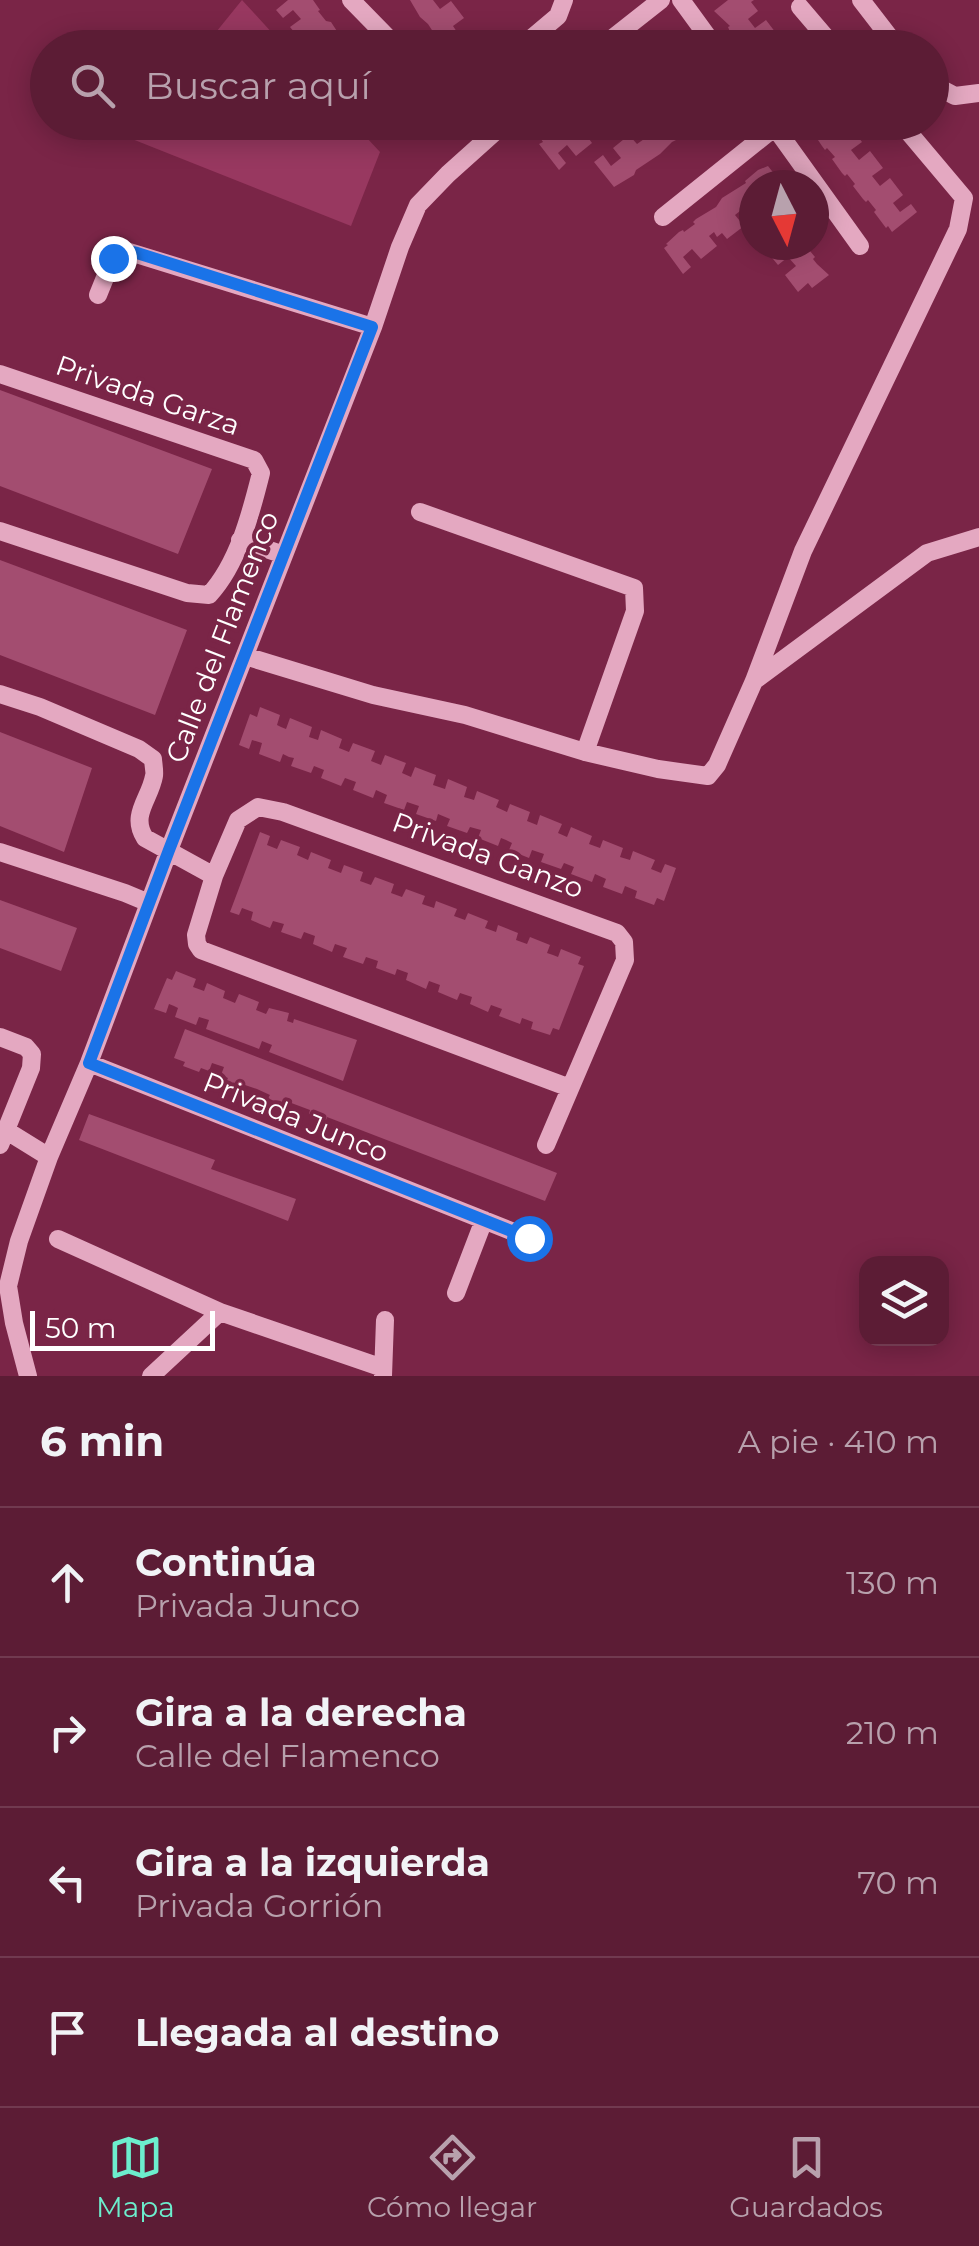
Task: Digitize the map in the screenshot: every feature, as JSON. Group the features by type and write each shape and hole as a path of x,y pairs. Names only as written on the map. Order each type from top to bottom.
{"street":[{"path":"351,0 380,30"},
{"path":"623,30 661,0"},
{"path":"681,0 703,30"},
{"path":"861,0 884,30"},
{"path":"541,30 558,16 564,2"},
{"path":"800,7 820,30"},
{"path":"949,93 955,96 979,93"},
{"name":"Calle del Flamenco","path":"28,1376 8,1286 18,1240 48,1156 89,1063 418,205 486,140"},
{"path":"663,217 754,140"},
{"path":"783,140 860,246"},
{"path":"245,656 373,694 466,715 585,752 708,776 717,765 754,681 803,551 958,228 964,198 915,140"},
{"path":"98,294 113,258 122,250 372,327"},
{"name":"Privada Garza","path":"0,374 254,460 261,472 240,540 219,584 209,595 186,593 0,531"},
{"path":"420,512 634,588 636,611 585,752"},
{"path":"754,681 927,552 979,537"},
{"path":"240,540 284,555"},
{"path":"0,694 139,749 153,759 154,775 139,813 138,828 145,838 214,876"},
{"name":"Privada Ganzo","path":"546,1146 625,960 624,942 618,933 272,808 258,807 238,820 214,876 196,935 201,950 570,1088"},
{"path":"0,852 149,903"},
{"path":"0,1037 26,1047 32,1054 31,1068 4,1138 48,1156"},
{"name":"Privada Junco","path":"89,1063 529,1238"},
{"path":"456,1293 484,1220"},
{"path":"58,1239 220,1312 383,1372 384,1320"},
{"path":"161,1373 220,1312"}],"shaded area":[{"path":"242,0 269,30 218,30"},
{"path":"135,140 369,140 380,152 351,226"}],"building":[{"path":"288,0 313,0 336,30 292,30 290,27 301,19 293,10 283,18 276,10"},
{"path":"410,0 433,0 440,9 451,1 464,18 453,26 456,30 432,30"},
{"path":"728,0 754,0 751,2 758,11 748,19 755,28 766,20 774,30 729,30 730,26 714,11"},
{"path":"623,140 637,144 643,140 676,140 614,187 594,162 603,155 611,166 621,158 613,148"},
{"path":"818,140 860,140 851,150 859,160 870,151 883,168 872,176 880,186 890,178 903,195 893,203 900,212 911,204 917,212 892,232 886,228 868,200 842,173 832,159 835,157"},
{"path":"592,143 576,156 567,145 558,153 566,163 559,170 539,144"},
{"path":"739,187 739,212 735,215 739,230 727,239 714,232 709,236 717,246 701,259 692,249 683,257 691,267 683,274 664,248 666,244 716,207"},
{"path":"791,260 814,260 829,275 812,288 808,283 798,292 785,275 796,266"},
{"path":"0,390 212,469 178,554 0,486"},
{"path":"0,560 187,630 155,715 0,655"},
{"path":"260,707 280,715 277,725 286,729 290,718 312,727 309,737 318,740 321,730 342,739 339,748 349,752 353,743 375,751 371,761 381,765 385,755 406,763 402,773 411,777 415,767 436,775 433,785 445,789 448,779 467,787 464,797 474,800 477,791 499,800 496,807 507,812 510,804 530,812 527,821 537,825 540,815 562,824 558,833 567,837 571,827 592,836 589,844 600,848 603,840 623,848 620,857 630,860 633,851 655,860 651,869 661,873 665,864 676,868 664,901 657,898 654,905 635,898 637,891 625,886 622,894 603,887 606,879 595,874 592,882 571,874 574,867 564,863 561,869 541,862 544,854 532,850 529,858 509,850 512,843 501,838 498,846 478,838 481,830 470,827 467,833 447,826 450,819 438,814 436,821 416,814 419,806 407,802 404,810 384,803 387,795 376,790 373,798 353,790 356,782 345,778 341,786 321,778 324,770 314,766 311,773 291,766 294,758 283,754 280,762 259,754 262,743 252,740 249,749 239,745 250,714 257,717"},
{"path":"0,732 92,768 64,852 0,826"},
{"path":"260,832 270,836 267,845 277,849 281,840 300,847 297,855 308,860 311,852 331,860 328,868 341,873 344,865 363,872 360,881 371,885 375,877 394,884 391,893 402,897 406,889 425,896 422,904 434,908 436,901 457,909 454,916 465,920 468,913 488,921 485,928 496,932 498,925 518,933 516,940 527,944 530,937 550,945 547,953 558,957 561,949 581,957 578,964 584,966 559,1030 553,1028 550,1035 531,1029 533,1022 522,1018 520,1024 499,1016 502,1009 491,1005 488,1012 470,1004 472,997 460,993 457,1000 438,992 440,985 429,981 426,989 406,980 408,973 397,969 395,975 376,968 378,961 366,957 363,964 343,957 347,948 335,944 332,952 313,944 315,936 304,932 301,939 281,932 284,924 273,921 270,928 251,920 253,912 242,908 239,915 230,912"},
{"path":"0,900 77,928 61,971 0,948"},
{"path":"176,971 196,979 193,987 204,991 207,983 225,991 223,998 235,1003 239,994 259,1002 256,1010 266,1014 269,1008 289,1013 287,1021 293,1023 294,1019 357,1040 343,1081 269,1052 272,1045 262,1041 259,1049 206,1029 209,1020 199,1017 196,1025 175,1017 178,1008 169,1004 166,1013 154,1009 167,978 172,980"},
{"path":"185,1029 557,1173 545,1201 327,1117 326,1120 309,1114 310,1110 286,1101 284,1105 276,1102 257,1089 226,1082 228,1078 221,1075 224,1067 212,1063 209,1071 201,1068 199,1072 183,1066 185,1062 174,1058"},
{"path":"89,1114 215,1160 211,1169 296,1199 288,1221 79,1140"}],"route":[{"path":"113,258 122,250 137,253 372,327 89,1063 529,1238"}]}
